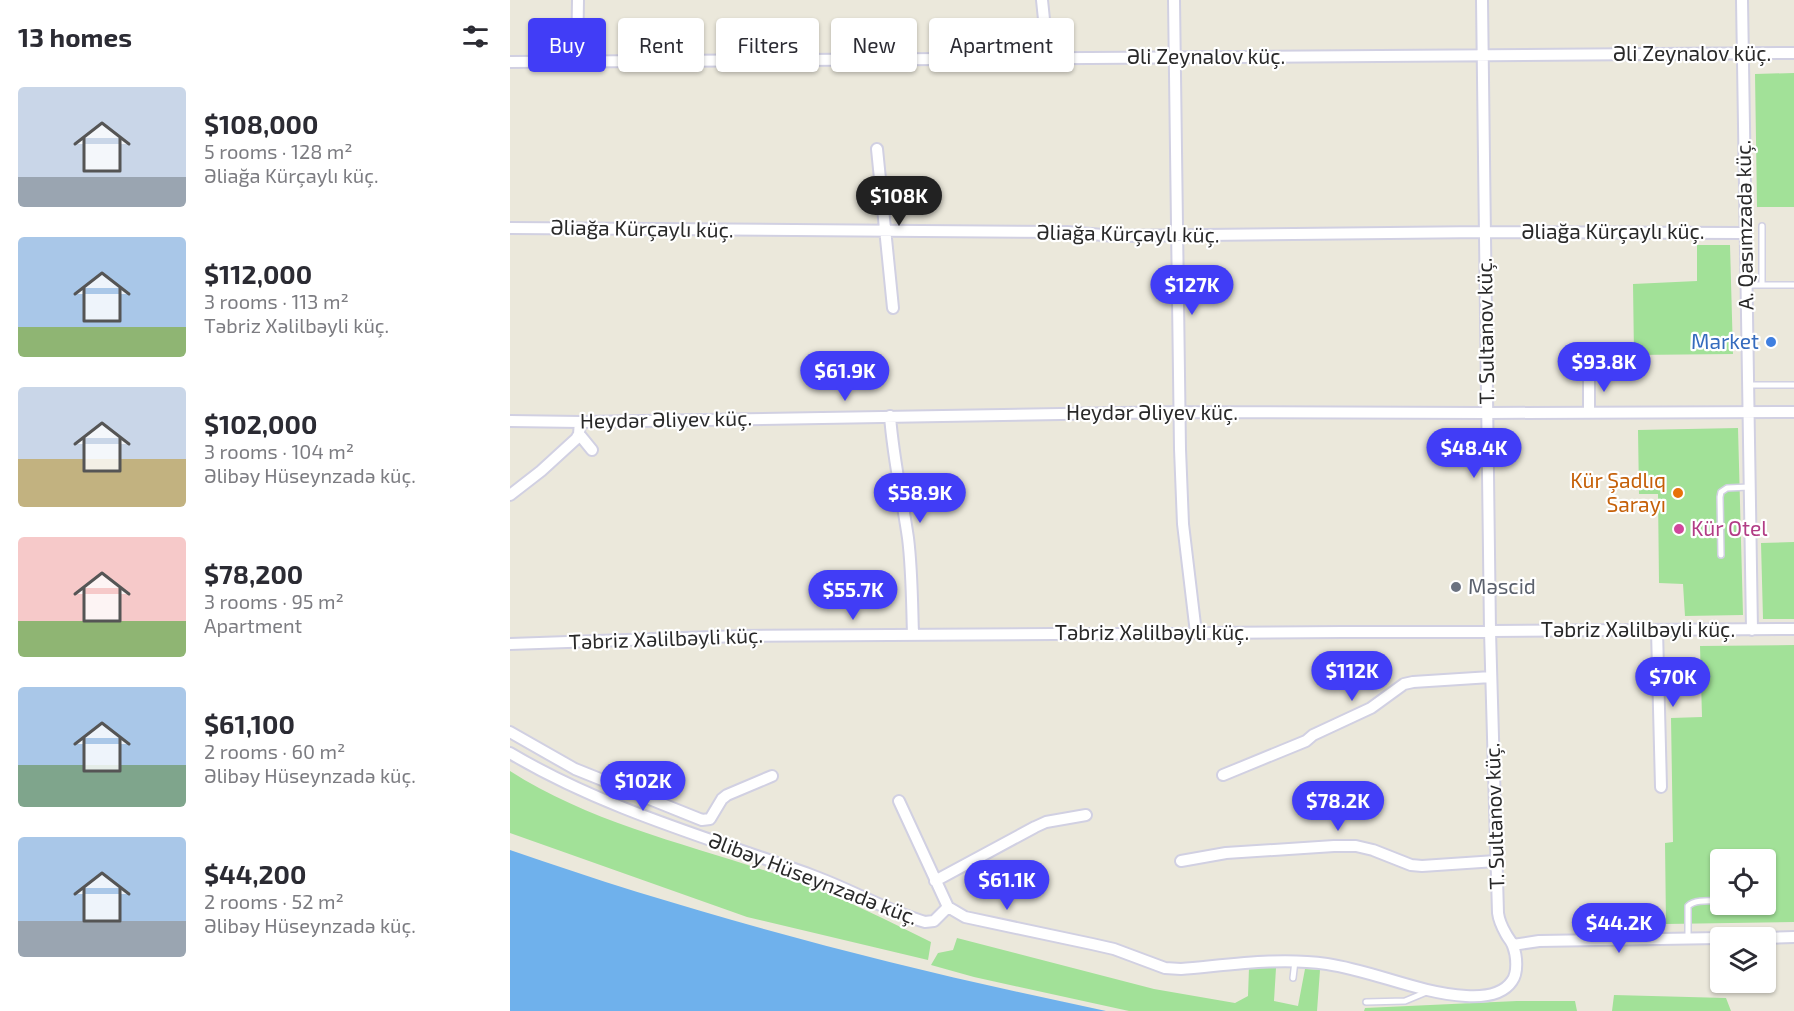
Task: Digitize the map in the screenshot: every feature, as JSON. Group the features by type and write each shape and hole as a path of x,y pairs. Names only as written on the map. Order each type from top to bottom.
{"street":[{"path":"578,0 578,18"},
{"path":"1042,0 1044,18"},
{"path":"1174,0 1179,412 1183,524 1196,633"},
{"name":"T. Sultanov küç.","path":"1482,0 1490,631 1496,861 1500,924 1513,945"},
{"name":"A. Qasımzadə küç.","path":"1742,0 1752,630"},
{"name":"Əli Zeynalov küç.","path":"1074,58 1794,53"},
{"name":"Əli Zeynalov küç.","path":"606,61 929,59"},
{"name":"Əli Zeynalov küç.","path":"510,62 528,62"},
{"path":"877,149 893,308"},
{"name":"Əliağa Kürçaylı küç.","path":"510,228 1067,232 1115,236 1484,232 1745,233"},
{"path":"1589,374 1589,413"},
{"name":"Heydər Əliyev küç.","path":"510,421 580,422 1179,412 1794,412"},
{"path":"891,416 892,446 909,550 913,635"},
{"path":"510,495 576,439 580,422"},
{"path":"579,434 592,450"},
{"name":"Təbriz Xəlilbəyli küç.","path":"510,644 741,636 1794,629"},
{"path":"1657,630 1661,787"},
{"path":"1223,775 1306,741 1313,735 1357,716 1404,684 1491,677"},
{"path":"510,732 575,770 702,820 710,819 727,795 772,776"},
{"name":"Əlibəy Hüseynzadə küç.","path":"510,753 562,782 627,809 834,883 917,920 934,921 948,907 965,917 1114,949 1165,968 1295,962 1344,967 1430,990 1477,996 1496,993 1507,988 1514,979 1513,945"},
{"path":"899,801 948,907"},
{"path":"935,881 1046,822 1086,815"},
{"path":"1181,861 1226,853 1356,846 1411,865 1496,861"},
{"path":"1776,938 1794,937"},
{"path":"1513,945 1539,941 1710,938"}],"lane":[{"path":"1762,226 1762,285"},
{"path":"1746,285 1794,285"},
{"path":"1747,385 1794,385"},
{"path":"1721,555 1719,496 1726,488 1749,487"},
{"path":"1688,939 1688,906 1694,902 1710,901"},
{"path":"1293,978 1295,962"},
{"path":"1366,1002 1405,1001 1430,990"}],"green space":[{"path":"1794,73 1794,207 1757,207 1755,74"},
{"path":"1697,245 1730,245 1733,354 1634,355 1633,284 1697,281"},
{"path":"1738,428 1743,615 1685,616 1683,584 1659,583 1658,494 1639,494 1638,430"},
{"path":"1794,542 1794,619 1763,619 1761,543"},
{"path":"1794,645 1794,922 1666,924 1665,843 1673,842 1671,718 1702,717 1700,646"},
{"path":"510,771 543,790 614,822 762,869 849,902 931,942 928,960 747,917 510,833"},
{"path":"957,938 1154,989 1235,1003 1248,996 1249,968 1276,968 1274,1001 1298,1006 1305,969 1320,970 1317,1011 1129,1011 974,977 931,965 938,953 953,950"},
{"path":"1614,995 1726,998 1731,1011 1612,1011"},
{"path":"1517,1001 1575,1001 1577,1011 1364,1011 1365,1008"}],"water":[{"path":"510,850 657,898 805,940 955,978 1106,1011 510,1011"}],"place":[{"name":"Market","path":"1771,342"},
{"name":"Kür Şadlıq Sarayı","path":"1678,493"},
{"name":"Kür Otel","path":"1679,529"},
{"name":"Məscid","path":"1456,587"}]}
